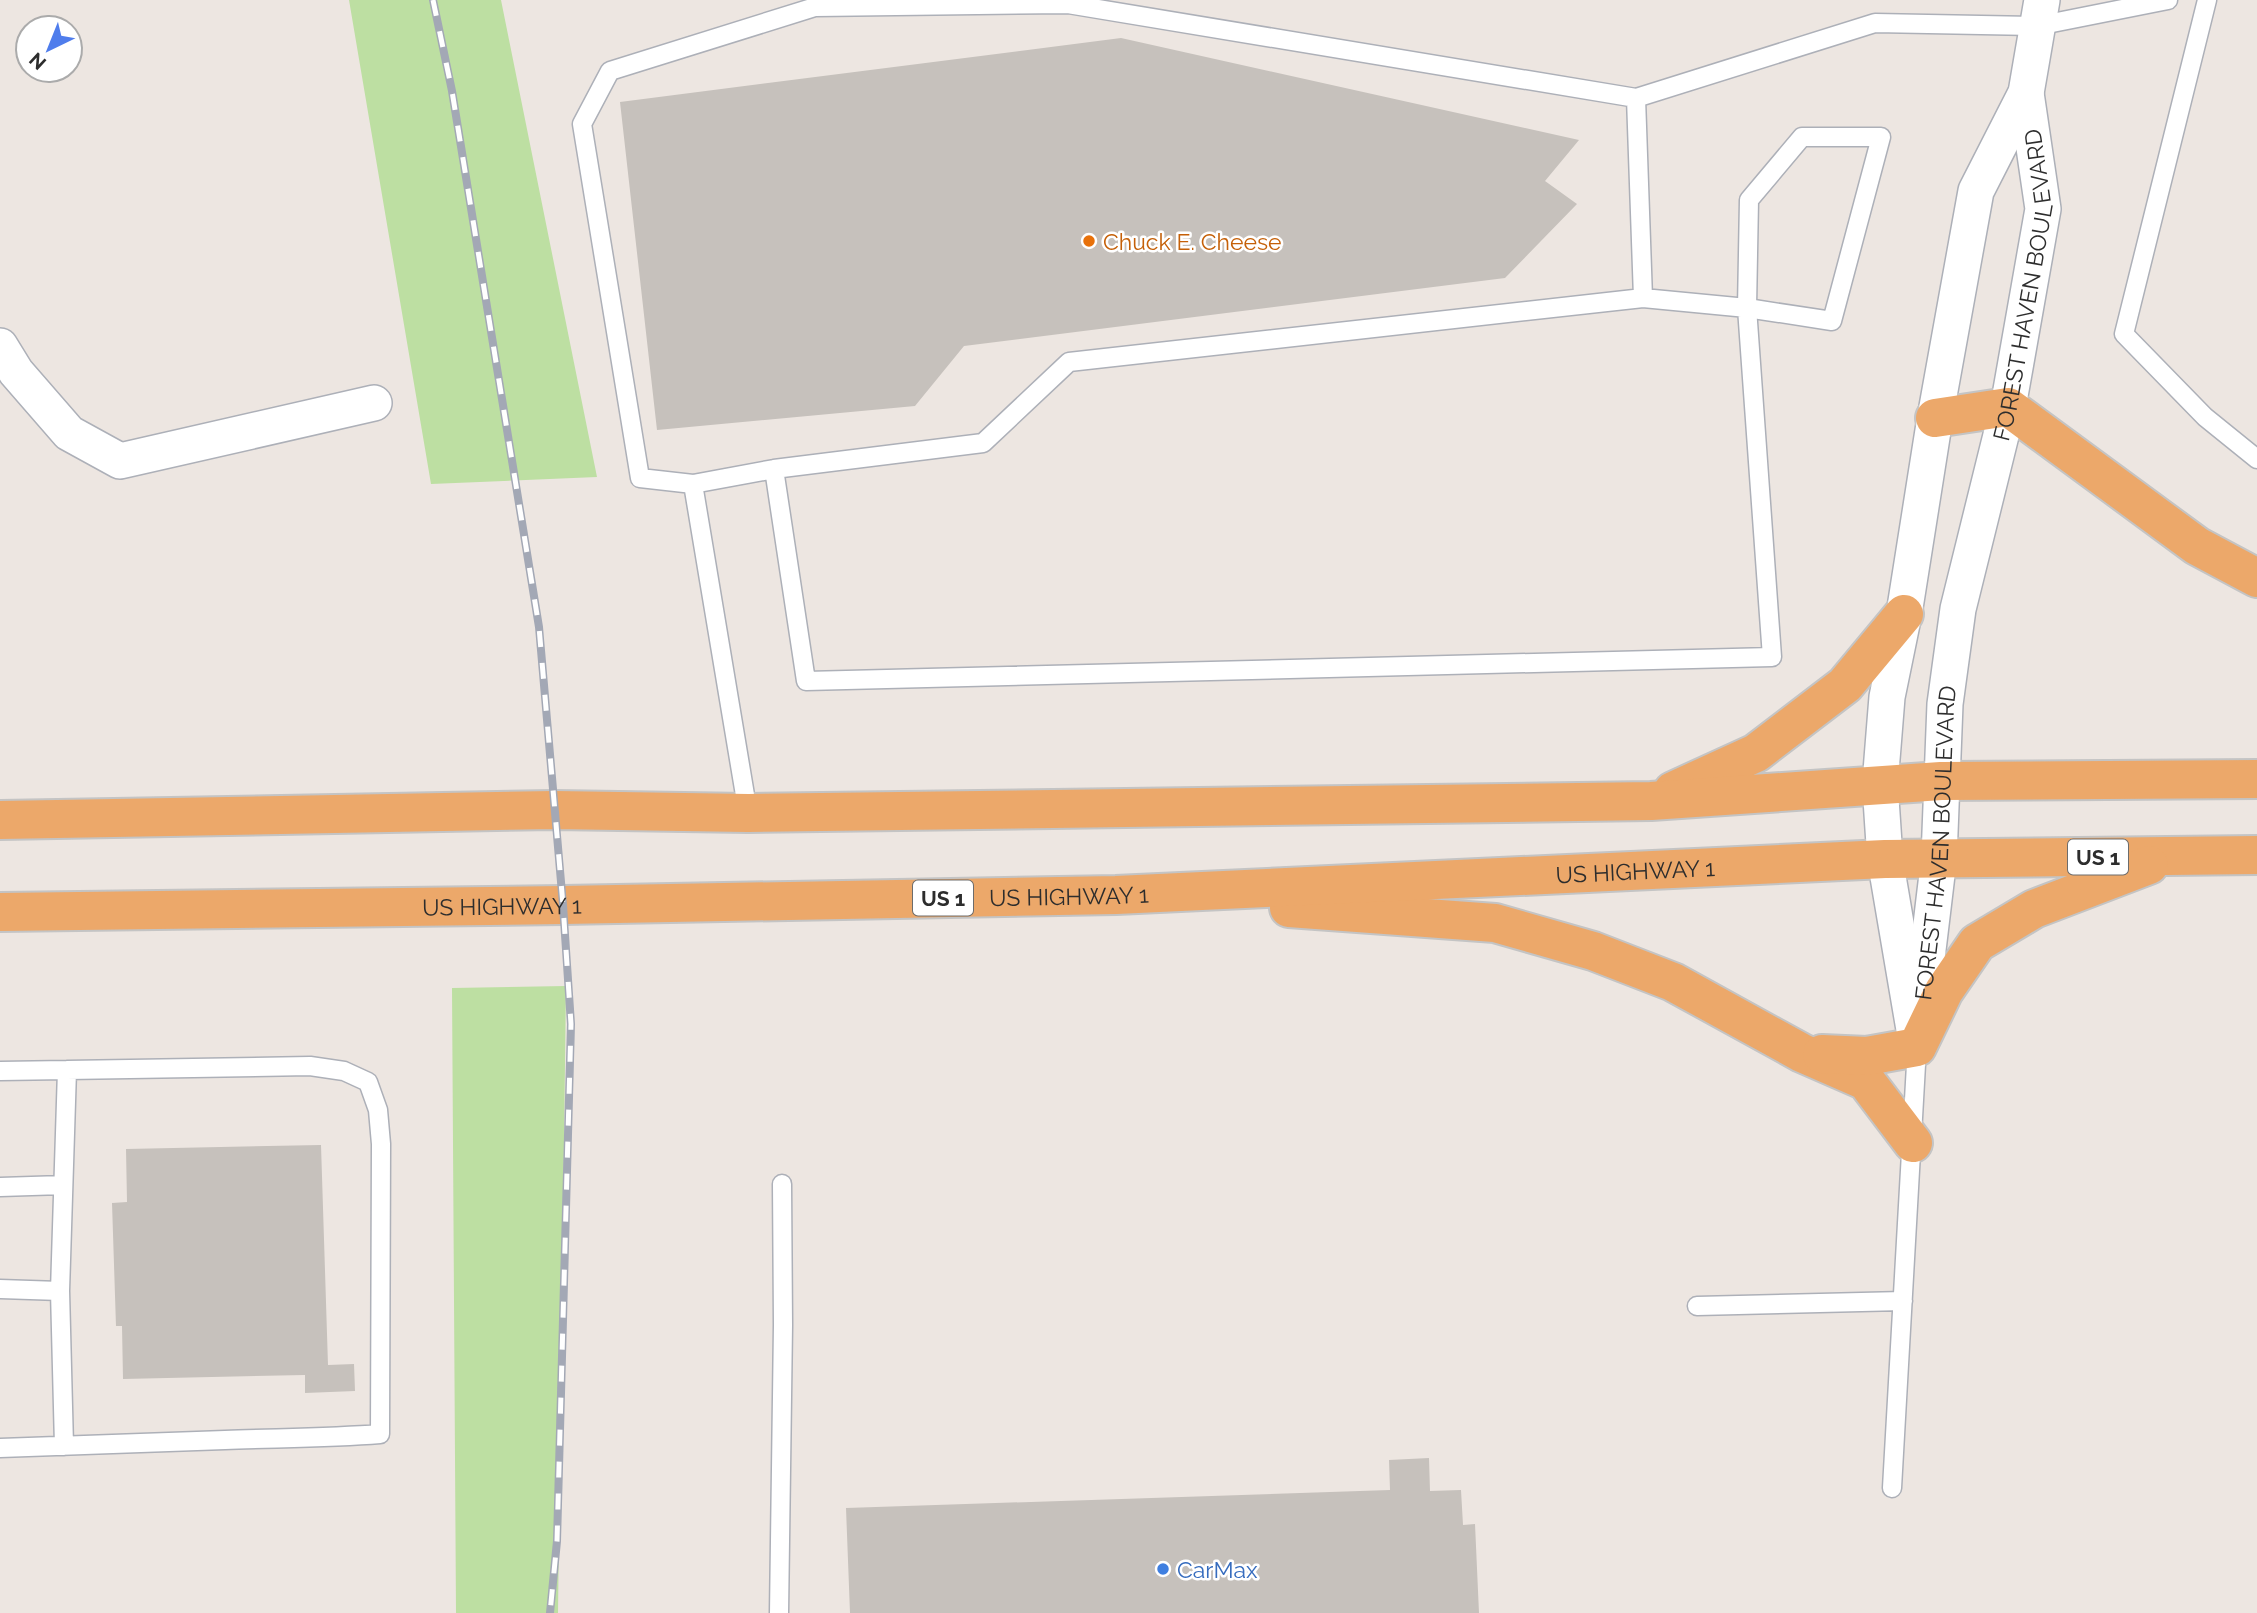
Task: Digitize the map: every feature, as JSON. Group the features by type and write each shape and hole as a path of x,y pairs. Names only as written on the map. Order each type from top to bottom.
{"highway":[{"path":"1935,418 2008,407 2197,546 2257,578"},
{"path":"1651,801 1756,753 1845,685 1904,614"},
{"path":"0,820 554,810 748,813 1651,801 1941,781 2257,779"},
{"name":"US 1","path":"1885,859 2257,855"},
{"path":"1802,1053 1867,1056 1917,1047 1944,990 1977,943 2034,909 2170,856"},
{"name":"US HIGHWAY 1","path":"0,912 1115,895 1885,859"},
{"path":"1115,895 1495,923 1593,951 1673,982 1802,1053 1866,1082 1913,1143"}],"street":[{"name":"FOREST HAVEN BOULEVARD","path":"1917,1047 1938,858 1945,704 1958,609 2008,407 2043,209 2026,93 2039,13"},
{"name":"FOREST HAVEN BOULEVARD","path":"1917,1047 1885,859 1880,784 1887,698 1904,614 1935,418 1976,191 2026,93"},
{"path":"5,367 69,433 120,461 374,402"}],"lane":[{"path":"774,469 806,681 1772,657 1747,308 1749,200 1802,137 1881,136 1832,321 1747,308 1643,298 1069,362 983,443 774,469 693,484 640,478 582,124 610,71 815,8 1068,4 1636,98 1875,23 2039,13 2168,0"},
{"path":"2207,0 2124,334 2204,417 2257,459"},
{"path":"1636,98 1643,298"},
{"path":"693,484 748,813"},
{"path":"1892,1488 1917,1047"},
{"path":"0,1071 310,1066 344,1071 368,1082 378,1111 381,1144 380,1434 0,1448"},
{"path":"64,1446 60,1291 67,1070"},
{"path":"779,1613 782,1184"},
{"path":"0,1187 63,1185"},
{"path":"0,1289 60,1291"},
{"path":"1697,1306 1903,1301"}],"green space":[{"path":"349,0 501,0 597,477 431,484"},
{"path":"566,986 558,1613 456,1613 452,988"}],"building":[{"name":"Chuck E. Cheese","path":"1121,38 1579,140 1545,181 1577,204 1505,278 964,346 915,406 657,430 620,102"},
{"path":"321,1145 328,1365 354,1364 355,1391 305,1393 305,1375 123,1379 122,1326 116,1326 112,1203 127,1202 126,1149"},
{"name":"CarMax","path":"1429,1458 1430,1491 1461,1490 1463,1525 1475,1524 1479,1613 850,1613 846,1508 1390,1490 1389,1460"}],"railway":[{"path":"433,0 452,91 539,627 563,905 571,1024 557,1541 550,1613"}],"place":[{"name":"Chuck E. Cheese","path":"1089,241"},
{"name":"CarMax","path":"1163,1569"}]}
